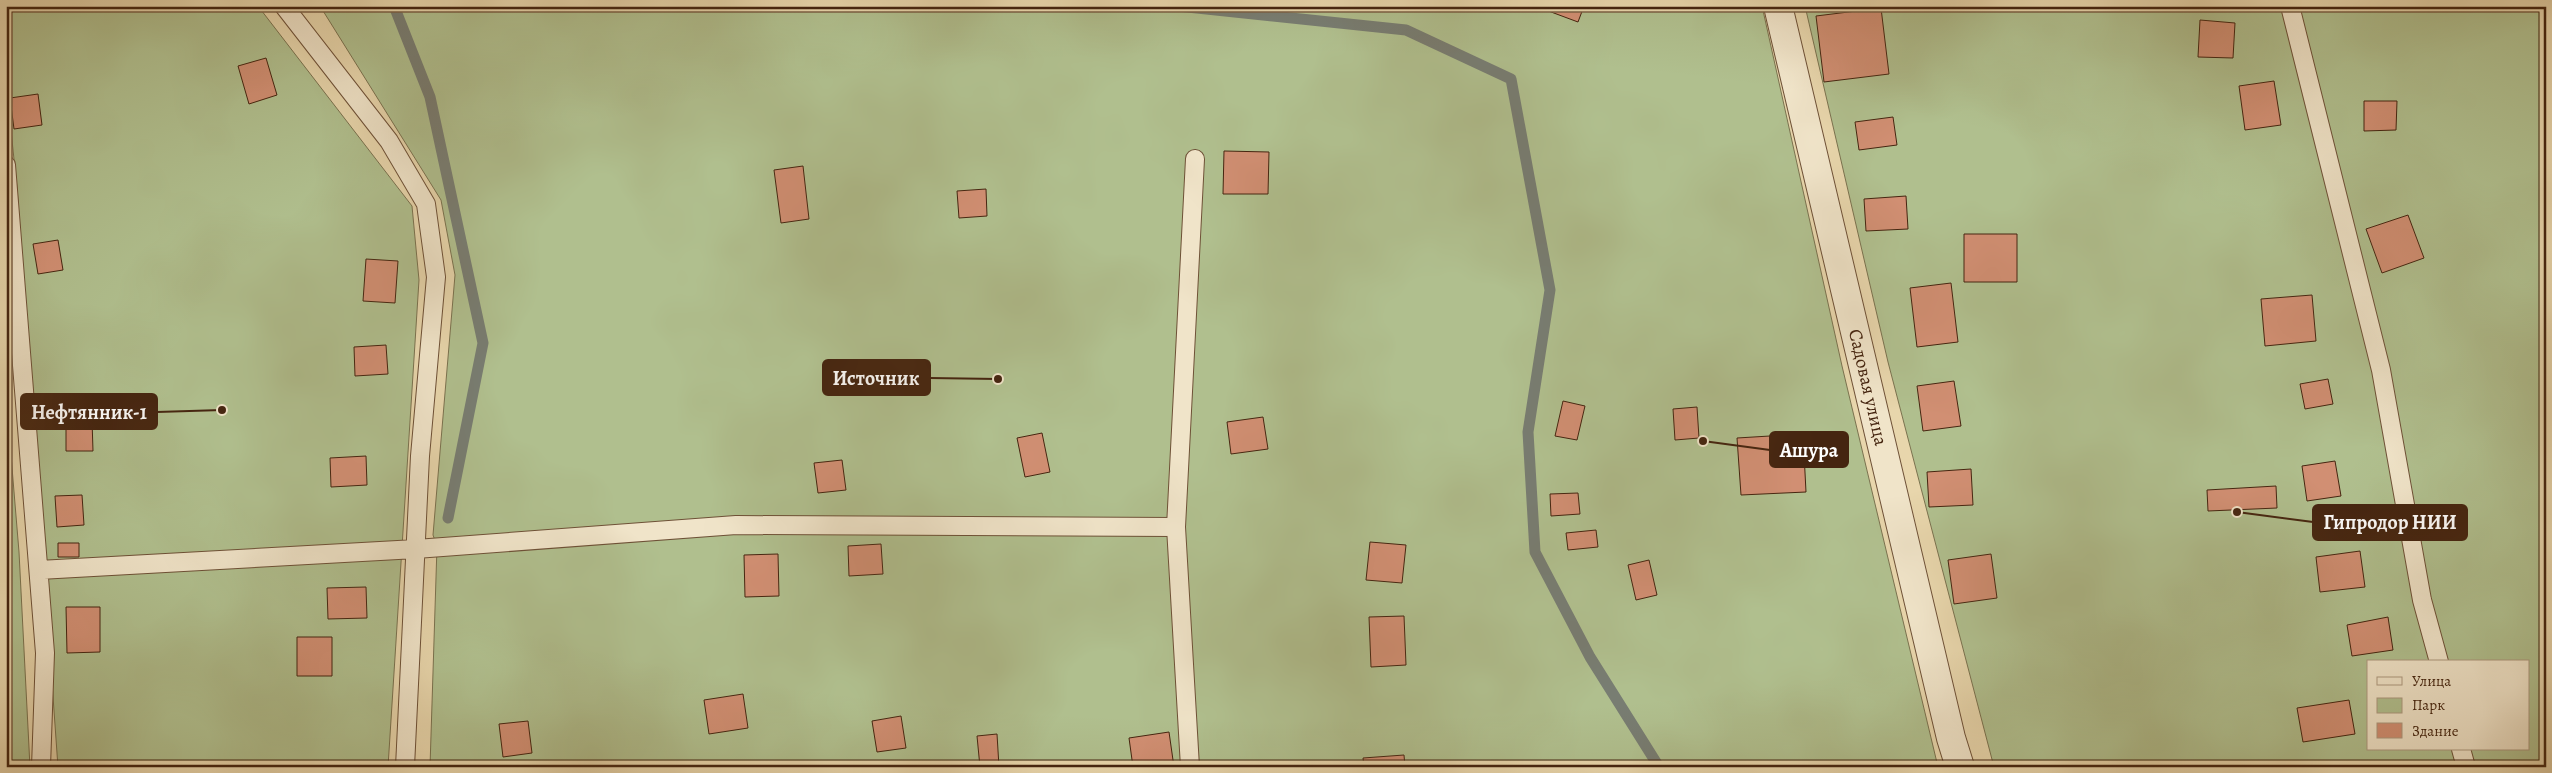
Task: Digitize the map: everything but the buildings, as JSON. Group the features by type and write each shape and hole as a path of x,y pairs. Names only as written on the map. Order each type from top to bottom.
{"street":[{"name":"Садовая улица","path":"1778,6 1951,738 1960,767"}],"lane":[{"path":"284,6 389,141 426,204 436,276 420,456 405,767"},
{"path":"2290,6 2381,370 2422,600 2437,660"},
{"path":"1190,767 1176,527 1195,159"},
{"path":"6,165 45,653 41,767"},
{"path":"38,570 416,549 736,525 1176,527"},
{"path":"2461,750 2466,767"}],"green space":[{"path":"6,6 258,6 412,206 419,280 388,767 58,767 17,188 6,83"},
{"path":"320,6 1762,6 1842,366 1938,767 430,767 437,546 433,535 455,275 441,200"},
{"path":"1805,6 2546,6 2546,767 1994,767 1888,362"},
{"path":"6,395 19,552 30,767 6,767"}],"waterway":[{"path":"394,6 430,97 483,343 448,518"},
{"path":"1178,6 1406,30 1511,79 1550,290 1528,432 1535,552 1590,657 1659,767"}],"place":[{"name":"Источник","path":"998,379"},
{"name":"Нефтянник-1","path":"222,410"},
{"name":"Ашура","path":"1703,441"},
{"name":"Гипродор НИИ","path":"2237,512"}]}
